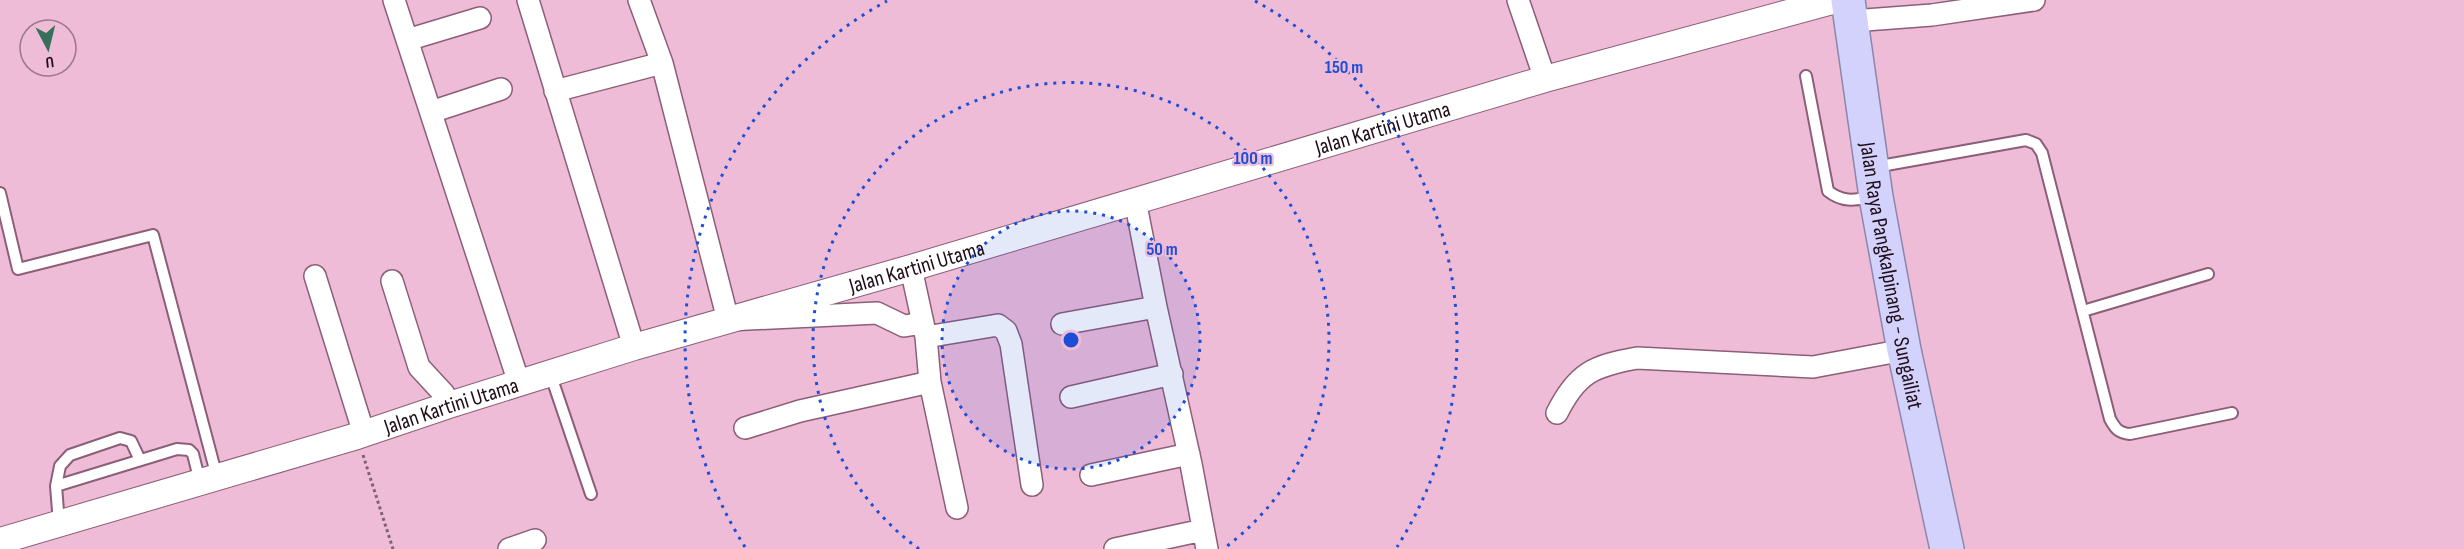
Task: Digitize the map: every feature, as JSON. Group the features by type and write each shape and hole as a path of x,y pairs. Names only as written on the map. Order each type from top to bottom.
{"highway":[{"name":"Jalan Raya Pangkalpinang - Sungailiat","path":"1845,7 1904,350 1947,549"}],"street":[{"path":"394,0 519,383"},
{"path":"528,0 634,347"},
{"path":"639,0 662,63 728,320 877,313 904,326 925,330 998,325 1004,327 1011,344 1032,485"},
{"path":"1518,0 1545,79"},
{"path":"1845,7 1932,15 1997,3 2034,0"},
{"name":"Jalan Kartini Utama","path":"0,540 360,435 634,347 911,268 1545,79 1845,7"},
{"path":"407,40 480,18"},
{"path":"555,91 662,63"},
{"path":"431,112 501,89"},
{"path":"1115,549 1205,540 1135,200"},
{"path":"911,268 925,330 930,382 957,508"},
{"path":"315,276 360,435"},
{"path":"392,281 419,367 444,394 449,405"},
{"path":"1062,324 1156,307"},
{"path":"1557,413 1568,390 1582,377 1615,362 1637,358 1813,367 1904,350"},
{"path":"1071,398 1172,374"},
{"path":"745,428 800,411 930,382"},
{"path":"1091,475 1189,454"},
{"path":"508,549 535,540"}],"lane":[{"path":"1806,76 1828,190 1837,198 1846,201 1875,182 2026,140 2036,144 2042,153 2110,419 2122,434 2232,413"},
{"path":"0,193 18,269 153,235 208,480"},
{"path":"2083,311 2208,274"},
{"path":"550,373 591,494"},
{"path":"59,523 56,486 60,466 70,455 120,438 130,441 140,460"},
{"path":"56,486 177,449 189,450 193,454 208,480"}],"path":[{"path":"360,435 393,549"}]}
